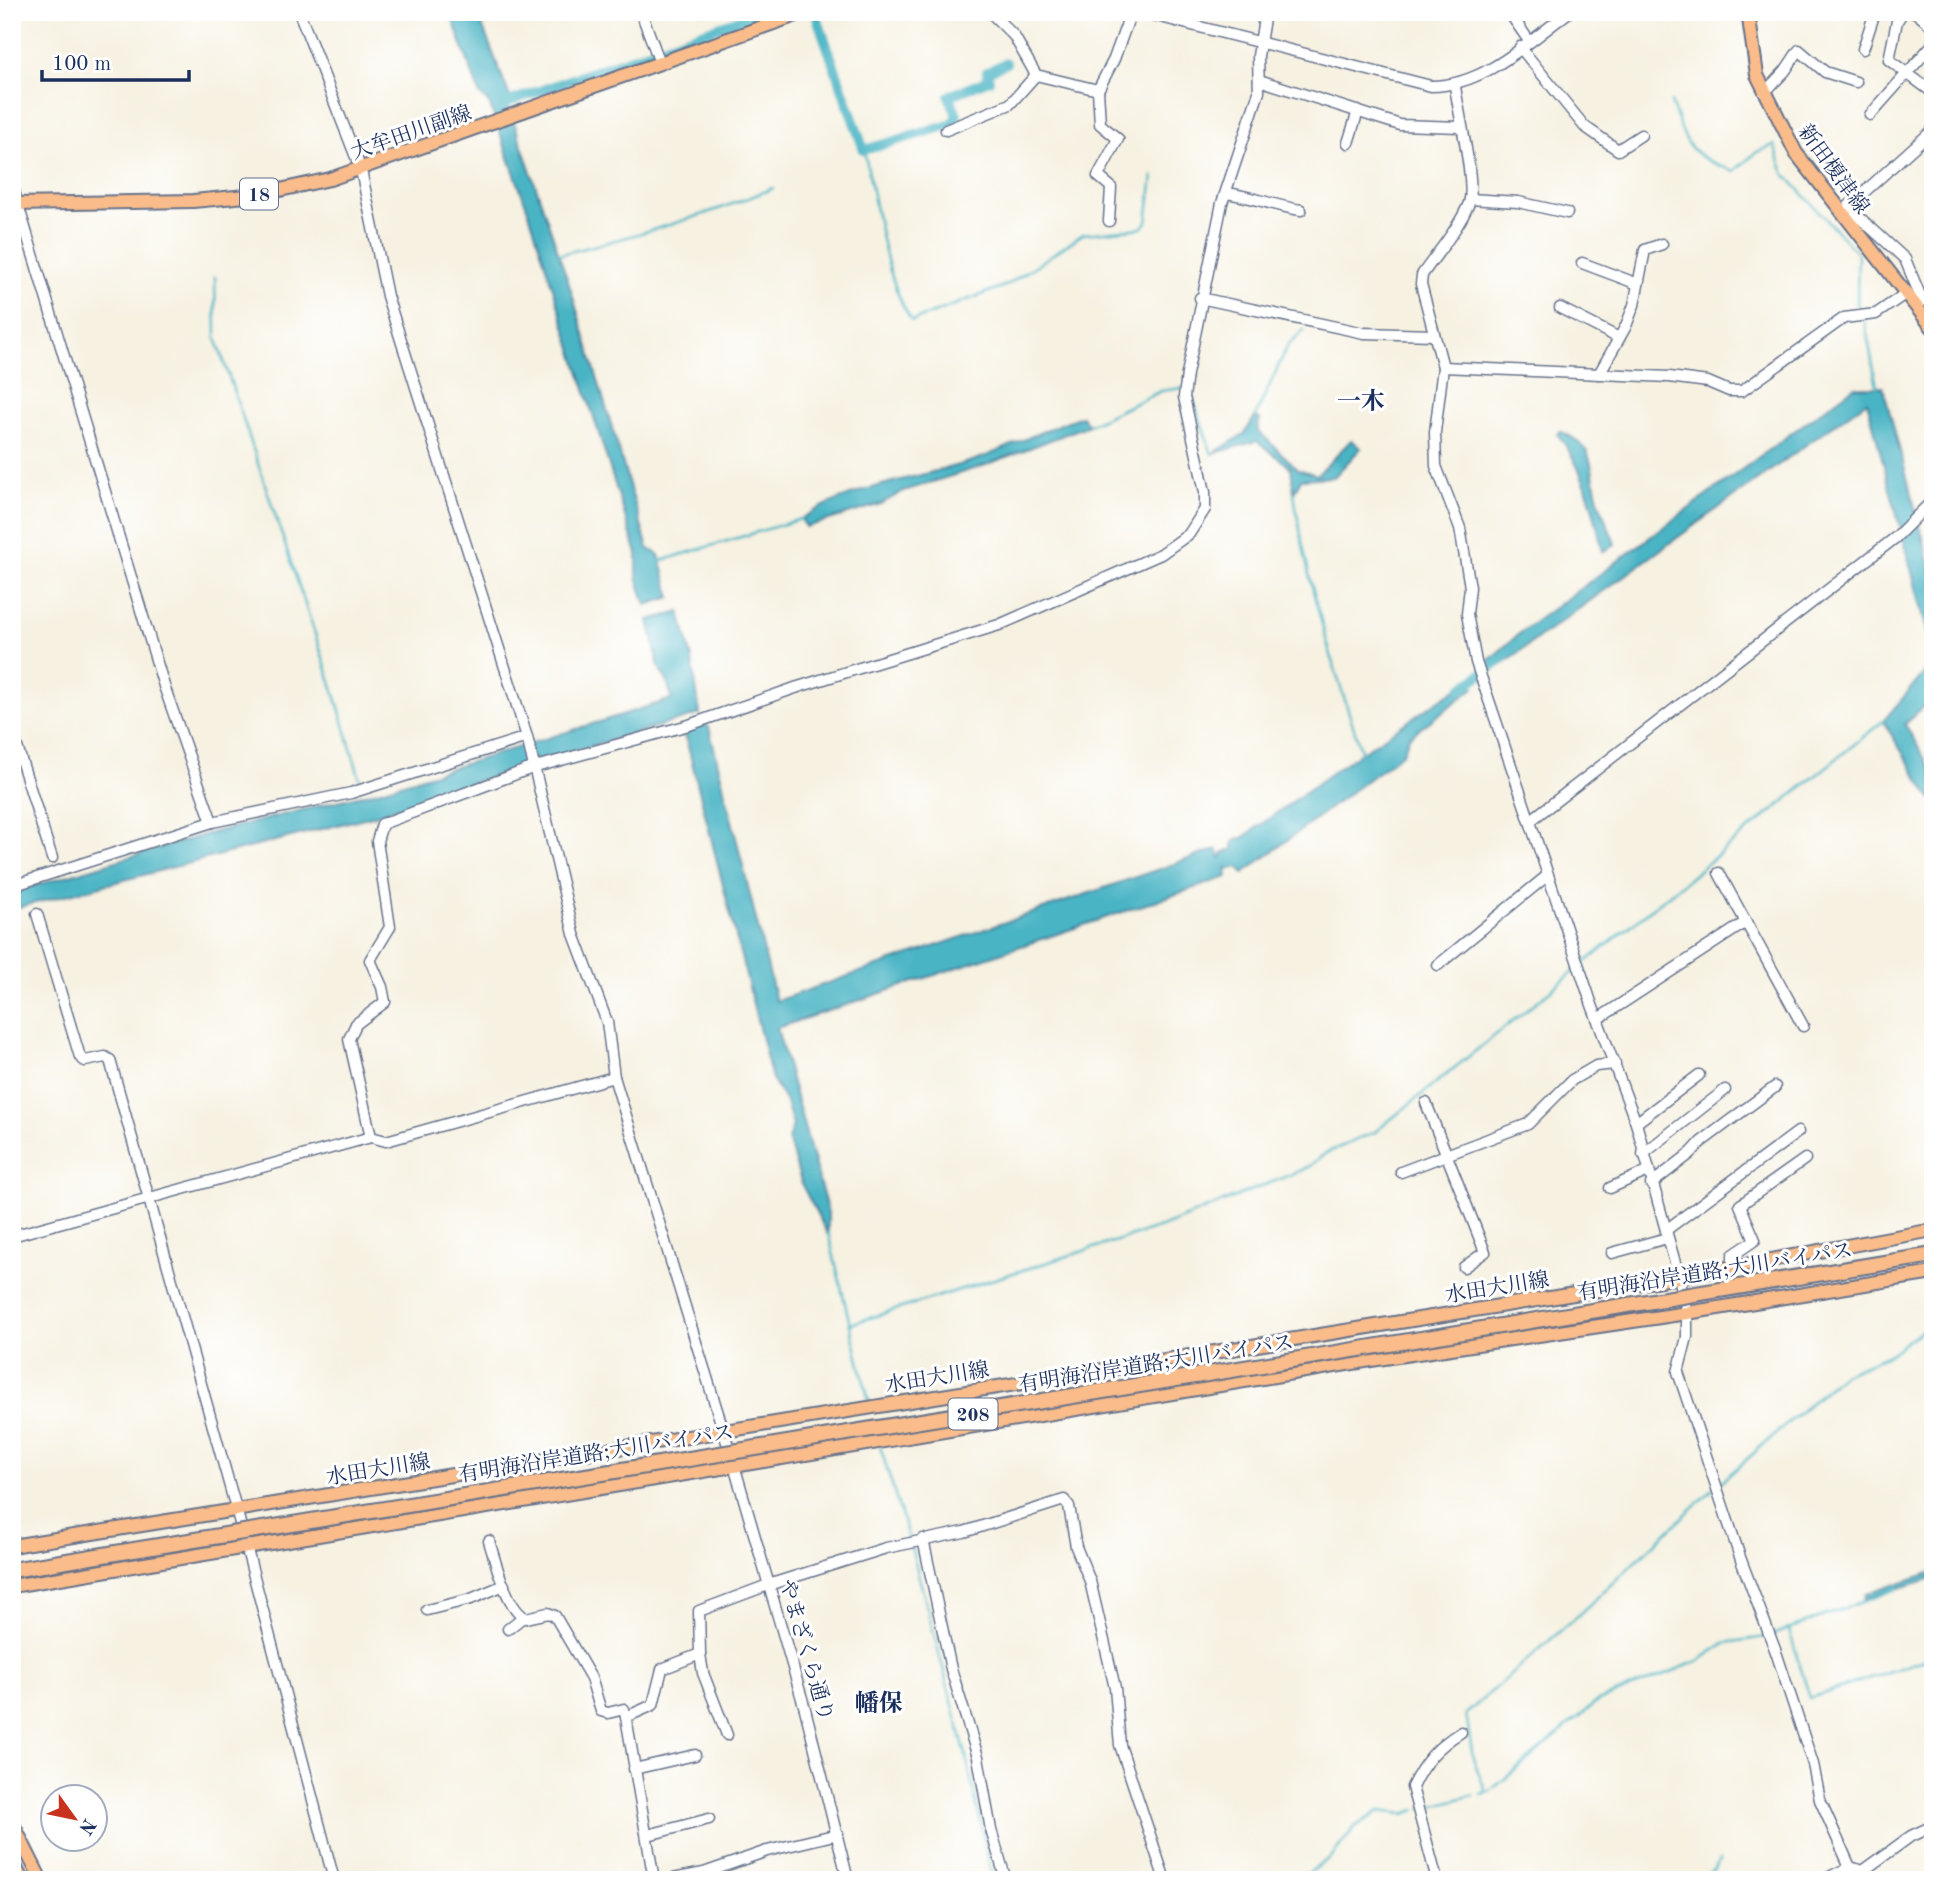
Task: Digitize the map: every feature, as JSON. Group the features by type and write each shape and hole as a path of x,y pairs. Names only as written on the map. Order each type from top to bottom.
{"highway":[{"name":"有明海沿岸道路;大川バイパス","path":"12,1572 1933,1255"},
{"name":"有明海沿岸道路;大川バイパス","path":"12,1572 1933,1261"}],"main road":[{"name":"大牟田川副線","path":"16,204 193,201 257,195 361,170 805,12"},
{"name":"新田榎津線","path":"1748,12 1754,64 1764,93 1796,153 1845,210 1905,294 1919,303 1933,328"},
{"name":"水田大川線","path":"12,1546 1679,1277 1732,1265 1933,1230"},
{"path":"12,1586 1371,1360 1933,1273"},
{"path":"12,1822 41,1880"},
{"path":"12,1860 22,1880"}],"street":[{"name":"やまざくら通り","path":"299,12 361,170 387,296 528,740 575,934 607,1023 614,1077 734,1465 838,1834 848,1880"},
{"path":"641,12 660,63"},
{"path":"990,12 1014,36 1036,75 1098,90"},
{"path":"1109,221 1111,187 1098,176 1118,139 1100,124 1098,90 1110,69 1131,12"},
{"path":"1141,12 1261,40 1431,86 1455,86 1484,73 1569,12"},
{"path":"371,1137 349,1040 356,1024 386,1002 383,986 370,960 390,927 377,841 378,830 386,821 428,809 533,766 689,725 999,625 1112,576 1178,543 1189,534 1205,509 1205,492 1186,388 1213,236 1259,92 1265,12"},
{"path":"1509,12 1525,44 1590,132 1618,150 1641,135"},
{"path":"1863,49 1874,12"},
{"path":"1903,12 1897,21 1889,60 1932,91"},
{"path":"1915,12 1933,27"},
{"path":"1870,115 1933,44"},
{"path":"1764,93 1785,71 1799,50 1825,72 1856,82"},
{"path":"946,130 1010,104 1036,75"},
{"path":"1259,80 1400,125 1460,127"},
{"path":"1455,86 1460,127 1471,173 1470,199 1422,275 1421,291 1443,367 1435,432 1436,466 1460,528 1470,587 1467,614 1482,684 1579,968 1636,1123 1687,1313 1687,1337 1678,1373 1813,1764 1821,1800 1850,1867 1866,1875 1911,1836 1933,1826"},
{"path":"1348,143 1358,111"},
{"path":"1933,130 1845,210 1905,259 1919,303 1933,292"},
{"path":"12,185 164,686 212,822"},
{"path":"1226,193 1265,199 1278,207 1301,210"},
{"path":"1470,199 1507,200 1567,213"},
{"path":"1599,374 1634,305 1645,250 1662,244"},
{"path":"1582,263 1638,284"},
{"path":"1443,367 1669,377 1708,382 1729,391 1742,391 1844,318 1855,314 1870,315 1885,309 1905,294"},
{"path":"1200,298 1364,333 1433,335"},
{"path":"1560,308 1619,338"},
{"path":"1530,821 1900,533 1933,500"},
{"path":"12,731 51,858"},
{"path":"12,886 212,822 351,793 528,740"},
{"path":"1719,873 1803,1026"},
{"path":"1438,965 1548,875"},
{"path":"37,914 80,1057 85,1061 105,1057 110,1060 237,1511 334,1880"},
{"path":"1598,1020 1746,922"},
{"path":"1401,1172 1528,1124 1572,1080 1596,1066 1615,1064"},
{"path":"1636,1123 1699,1074"},
{"path":"12,1237 371,1137 386,1141 614,1077"},
{"path":"1651,1184 1692,1153 1701,1142 1775,1087"},
{"path":"1643,1154 1725,1090"},
{"path":"1426,1102 1485,1252 1464,1267"},
{"path":"1612,1254 1667,1234 1798,1132"},
{"path":"1732,1265 1733,1255 1755,1240 1740,1205 1805,1159"},
{"path":"1610,1188 1648,1171"},
{"path":"727,1735 704,1673 700,1654 699,1611 768,1585 900,1545 964,1532 1067,1502 1076,1547 1090,1581 1115,1688 1120,1745 1165,1880"},
{"path":"923,1539 951,1669 978,1757 991,1829 1006,1880"},
{"path":"489,1541 504,1585 523,1617"},
{"path":"427,1610 471,1599 504,1585"},
{"path":"508,1629 523,1617 548,1613 555,1616 591,1678 601,1711 608,1713 624,1709 654,1880"},
{"path":"626,1717 653,1705 662,1669 700,1654"},
{"path":"1437,1880 1412,1787 1423,1763 1461,1732"},
{"path":"634,1769 695,1755"},
{"path":"648,1835 709,1819"},
{"path":"668,1880 704,1873 767,1852 838,1834"},
{"path":"1823,1880 1850,1867"}],"water":[{"path":"450,12 477,12 510,97 508,104 571,290 648,548 659,555 671,597 646,605 637,577 637,554 530,216 489,103 480,95"},
{"path":"1854,387 1883,387 1933,575 1933,653 1867,401 1494,670 1489,660 1520,633"},
{"path":"1082,416 1089,425 986,465 904,491 881,504 806,527 801,519 843,498 887,483 978,459"},
{"path":"1255,417 1260,419 1257,430 1298,469 1317,475 1351,440 1361,448 1334,477 1301,479 1294,493 1291,468 1257,441 1212,454 1244,434"},
{"path":"1560,431 1581,444 1590,459 1598,498 1615,544 1603,552 1587,491 1575,462 1558,435"},
{"path":"680,612 692,658 700,714 540,761 372,816 12,909 12,892 210,833 381,790 672,699 667,681 659,668 649,620"},
{"path":"1933,663 1933,697 1905,724 1933,773 1933,802 1883,721"},
{"path":"1471,679 1474,688 1409,737 1403,753 1244,873 1238,867 1228,870 1226,867 1227,877 777,1028 828,1213 828,1235 802,1185 788,1139 793,1125 785,1100 772,1079 685,735 688,730 705,724 709,727 776,1001 1217,849 1220,858 1222,854 1233,849 1233,843 1238,838 1241,839 1341,766"},
{"path":"1933,1572 1933,1578 1864,1599 1866,1594"}],"waterway":[{"path":"500,105 761,12"},
{"path":"815,12 864,150 953,124 957,115 949,96 989,80 987,72 1006,63"},
{"path":"1671,102 1681,130 1691,147 1718,165 1734,171 1757,152 1774,145 1784,173 1858,254 1857,304 1861,312"},
{"path":"864,150 888,263 903,305 912,321 1007,285 1083,234 1142,228 1147,222 1153,176"},
{"path":"557,255 667,226 773,188"},
{"path":"215,277 216,338 334,691 362,786"},
{"path":"1864,318 1877,387"},
{"path":"1255,417 1288,345 1304,330"},
{"path":"1089,425 1161,391 1183,388"},
{"path":"1189,388 1212,454"},
{"path":"1294,493 1313,592 1362,753"},
{"path":"657,562 801,519"},
{"path":"1461,689 1502,659"},
{"path":"1581,966 1883,721"},
{"path":"828,1232 850,1324 1161,1227 1307,1168 1326,1153 1375,1132 1576,970"},
{"path":"1719,1484 1843,1374 1887,1356 1933,1322"},
{"path":"850,1324 869,1402"},
{"path":"880,1446 909,1540"},
{"path":"1486,1792 1473,1758 1466,1714 1574,1619 1714,1488"},
{"path":"911,1547 965,1751 993,1880"},
{"path":"1772,1635 1897,1589"},
{"path":"1789,1630 1810,1698 1933,1657"},
{"path":"1481,1794 1489,1792 1598,1701 1698,1661 1725,1643 1766,1637"},
{"path":"1422,1809 1473,1795"},
{"path":"1299,1880 1332,1856 1355,1827 1379,1811 1404,1814 1416,1810"},
{"path":"1698,1880 1715,1869 1719,1860"}],"district":[{"name":"一木","path":"1361,401"},
{"name":"幡保","path":"879,1703"}]}
